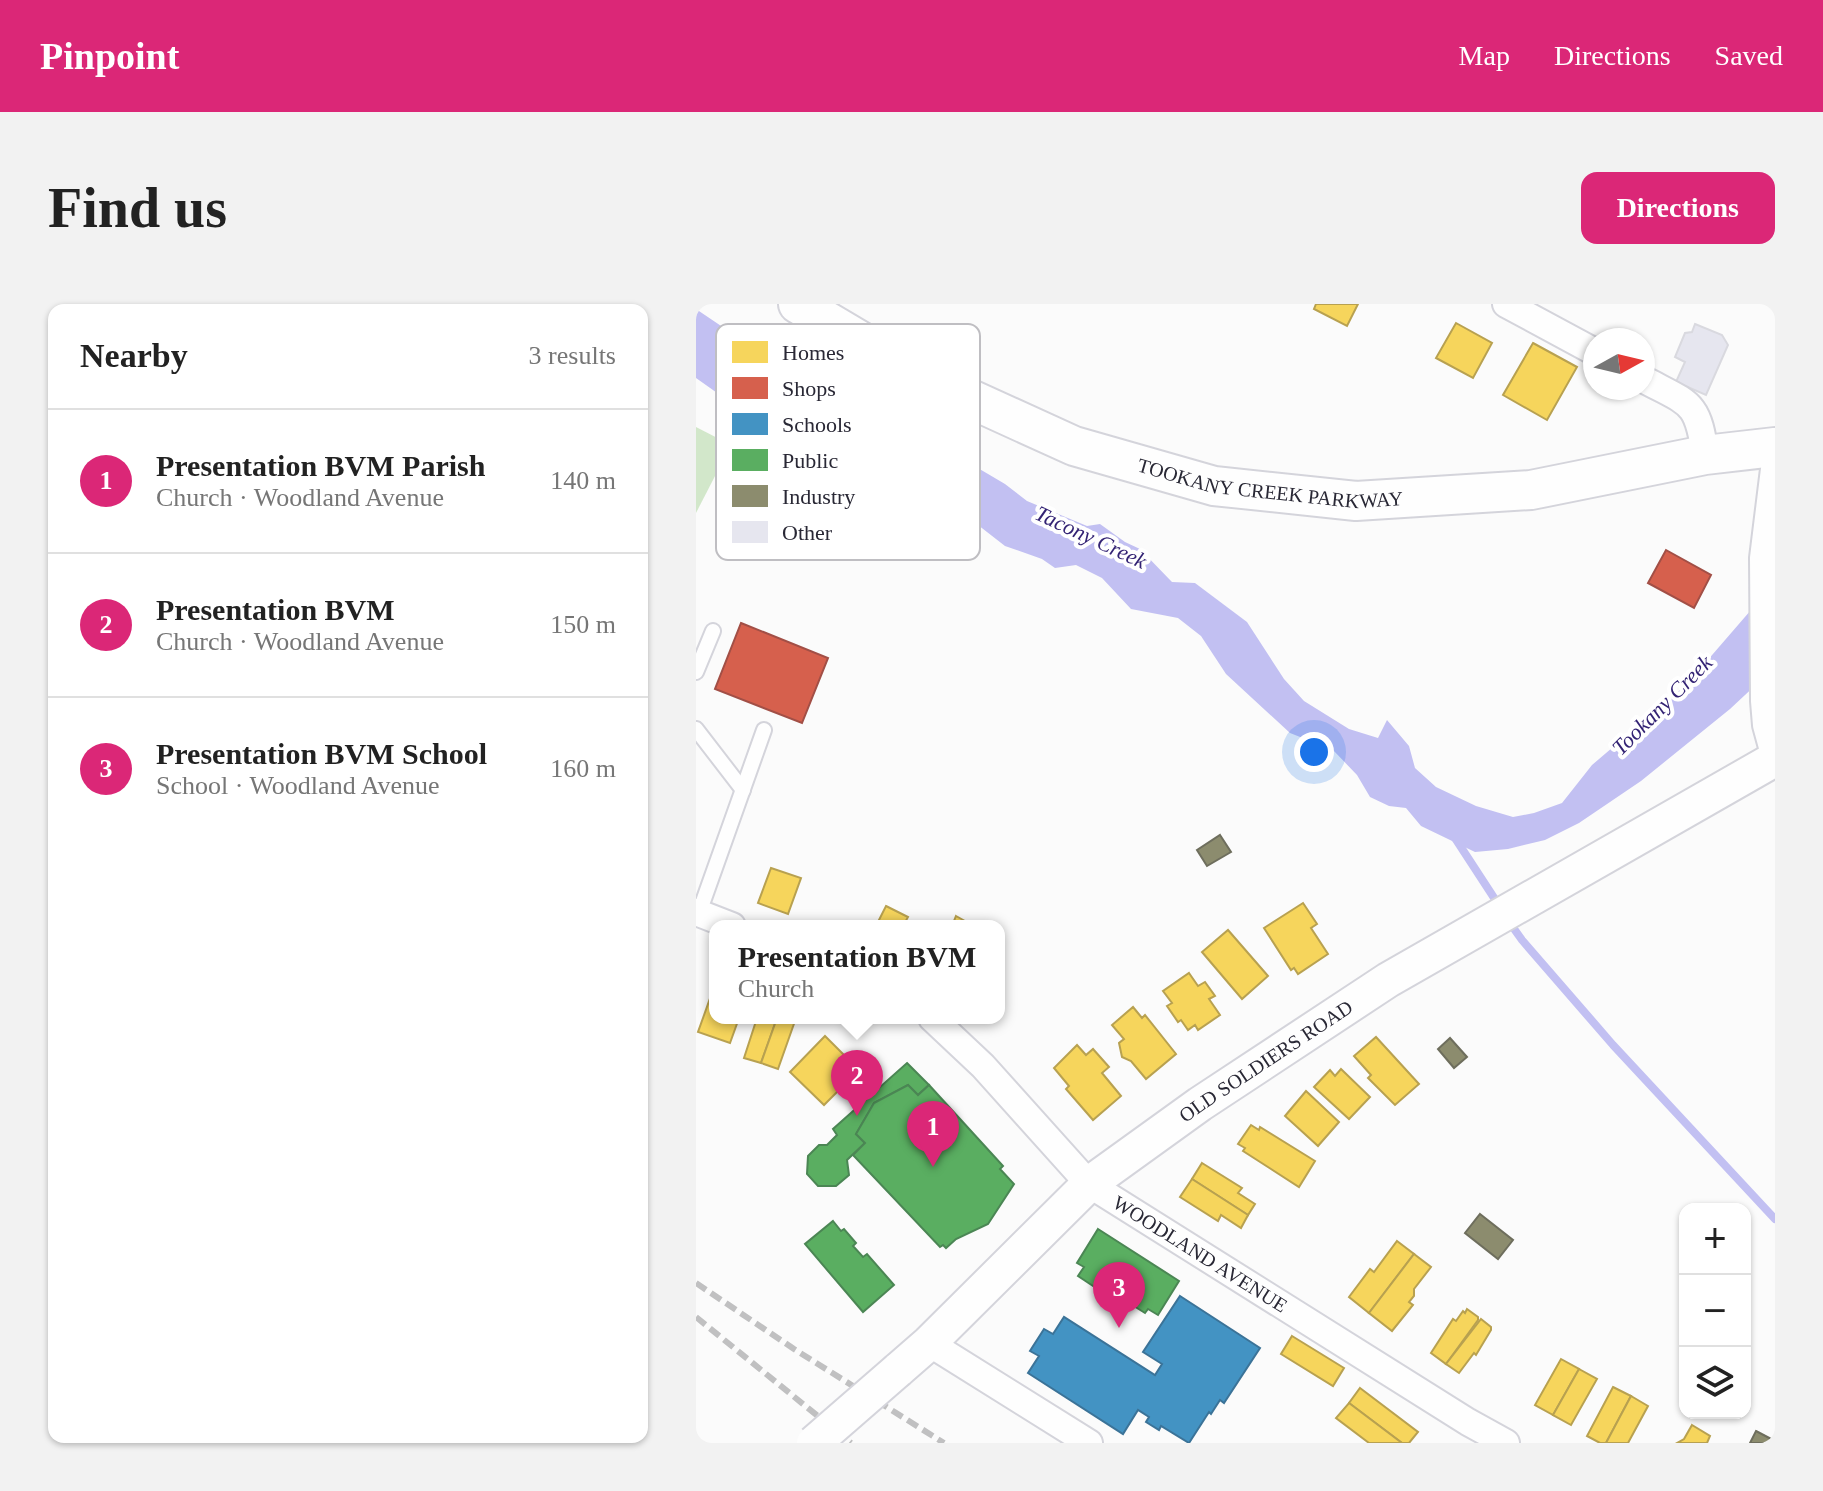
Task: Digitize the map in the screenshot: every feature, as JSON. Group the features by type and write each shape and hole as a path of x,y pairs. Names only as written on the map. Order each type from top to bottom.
{"main road":[{"name":"TOOKANY CREEK PARKWAY","path":"798,304 832,324"},
{"name":"TOOKANY CREEK PARKWAY","path":"980,403 1074,446 1214,486 1356,501 1531,490 1705,455 1775,447"}],"street":[{"path":"1506,304 1583,346"},
{"path":"1655,386 1689,404 1701,423 1705,455"},
{"path":"1775,461 1763,558 1764,701 1766,725 1775,758"},
{"name":"OLD SOLDIERS ROAD","path":"814,1443 929,1343 1089,1184 1200,1104 1388,980 1775,758"},
{"path":"697,913 716,920"},
{"name":"WOODLAND AVENUE","path":"938,1024 983,1066 1089,1184 1460,1432 1506,1443"},
{"path":"929,1343 1089,1443"}],"lane":[{"path":"696,672 713,631"},
{"path":"696,729 743,790"},
{"path":"697,913 764,730"}],"green space":[{"path":"696,427 716,437 716,474 696,513"}],"water":[{"path":"696,309 718,324 716,392 696,378"},
{"name":"Tacony Creek","path":"980,469 1027,501 1087,526 1100,524 1140,549 1172,582 1195,583 1247,622 1284,679 1304,701 1349,729 1378,738 1387,720 1409,746 1415,768 1436,787 1476,806 1513,817 1562,803 1592,765 1687,684 1770,588 1775,667 1730,709 1641,781 1579,823 1545,840 1508,849 1475,852 1421,826 1406,808 1389,806 1370,797 1357,775 1333,750 1290,733 1226,674 1201,636 1178,618 1131,609 1102,578 1076,565 1055,568 1042,559 1005,546 980,527"}],"building: Homes":[{"path":"1316,304 1358,304 1347,326 1314,309"},
{"path":"1456,323 1492,343 1473,378 1436,358"},
{"path":"1533,343 1577,367 1547,420 1503,395"},
{"path":"771,868 801,878 788,914 758,903"},
{"path":"1303,903 1317,924 1311,928 1328,954 1298,974 1294,968 1291,970 1264,928"},
{"path":"886,906 908,917 906,920 879,920"},
{"path":"1228,930 1268,976 1242,999 1202,952"},
{"path":"1189,973 1198,986 1205,982 1215,996 1209,999 1220,1015 1198,1030 1195,1025 1188,1030 1181,1020 1178,1022 1167,1006 1172,1003 1163,991"},
{"path":"709,1001 709,1024 737,1024 730,1043 698,1032"},
{"path":"1133,1007 1142,1018 1145,1015 1176,1054 1146,1079 1131,1061 1122,1057 1119,1043 1124,1039 1112,1025"},
{"path":"755,1024 775,1024 761,1063 744,1058"},
{"path":"775,1024 794,1024 778,1069 761,1063"},
{"path":"825,1036 859,1070 824,1105 790,1072"},
{"path":"1376,1037 1419,1084 1395,1105 1368,1078 1371,1075 1354,1056"},
{"path":"1077,1045 1086,1055 1093,1049 1109,1067 1102,1073 1121,1096 1093,1120 1066,1089 1069,1086 1054,1068"},
{"path":"1341,1069 1370,1097 1349,1119 1314,1087 1330,1070 1335,1076"},
{"path":"1306,1091 1339,1122 1318,1146 1285,1116"},
{"path":"1251,1125 1259,1130 1260,1127 1315,1161 1299,1187 1243,1151 1245,1148 1238,1144"},
{"path":"1202,1163 1242,1188 1238,1193 1255,1204 1248,1215 1192,1179"},
{"path":"1192,1179 1248,1215 1241,1228 1221,1215 1218,1221 1180,1197"},
{"path":"1397,1241 1414,1254 1369,1313 1349,1297 1370,1269 1374,1272"},
{"path":"1414,1254 1431,1267 1414,1289 1414,1296 1409,1302 1413,1305 1392,1331 1369,1313"},
{"path":"1467,1309 1478,1320 1446,1364 1431,1353 1453,1319 1456,1321"},
{"path":"1481,1319 1491,1330 1476,1355 1474,1353 1459,1373 1446,1364"},
{"path":"1292,1336 1344,1368 1333,1386 1281,1354"},
{"path":"1561,1359 1579,1369 1553,1415 1535,1405"},
{"path":"1579,1369 1597,1379 1571,1425 1553,1415"},
{"path":"1613,1387 1631,1396 1606,1443 1600,1443 1587,1436"},
{"path":"1360,1388 1418,1432 1409,1443 1402,1443 1349,1403"},
{"path":"1631,1396 1648,1406 1628,1443 1606,1443"},
{"path":"1349,1403 1402,1443 1369,1443 1336,1418"},
{"path":"1692,1425 1710,1436 1707,1443 1677,1443 1684,1439"}],"building: Shops":[{"path":"1666,550 1711,575 1694,608 1648,583"},
{"path":"741,623 828,658 802,723 715,689"}],"building: Schools":[{"path":"1180,1296 1260,1348 1224,1403 1220,1400 1211,1414 1209,1412 1189,1443 1161,1426 1159,1430 1146,1422 1149,1417 1138,1410 1123,1434 1028,1373 1039,1356 1030,1351 1044,1329 1053,1334 1064,1317 1155,1375 1162,1364 1143,1352"}],"building: Public":[{"path":"907,1063 929,1085 918,1095 908,1085 874,1103 856,1134 865,1143 847,1160 849,1175 836,1186 818,1186 807,1174 808,1156 819,1145 827,1145 837,1135 833,1129"},
{"path":"908,1085 918,1095 929,1085 1003,1166 1000,1169 1014,1184 988,1224 956,1239 946,1248 943,1245 940,1247 853,1155 865,1143 856,1134 874,1103"},
{"path":"833,1221 856,1243 853,1246 863,1257 867,1254 894,1285 863,1312 805,1244"},
{"path":"1098,1229 1179,1281 1158,1315 1148,1309 1145,1313 1102,1286 1099,1290 1078,1276 1084,1267 1077,1263"}],"building: Industry":[{"path":"1220,835 1231,852 1207,866 1197,850"},
{"path":"1450,1038 1467,1057 1454,1068 1438,1049"},
{"path":"1480,1214 1513,1240 1498,1259 1465,1233"},
{"path":"1756,1431 1775,1441 1775,1443 1750,1443"}],"building: Other":[{"path":"1695,324 1722,335 1728,345 1706,395 1676,382 1685,362 1675,357 1685,333 1692,332"}],"waterway":[{"path":"1455,838 1500,907"},
{"path":"1507,919 1613,1045 1775,1219"}],"railway":[{"path":"696,1283 944,1443"},
{"path":"696,1317 851,1443"}],"place":[{"name":"Presentation BVM","path":"857,1116"},
{"name":"Presentation BVM Parish","path":"933,1167"},
{"name":"Presentation BVM School","path":"1119,1328"}],"water label":[{"name":"Tookany Creek","path":"1662,705"}]}
